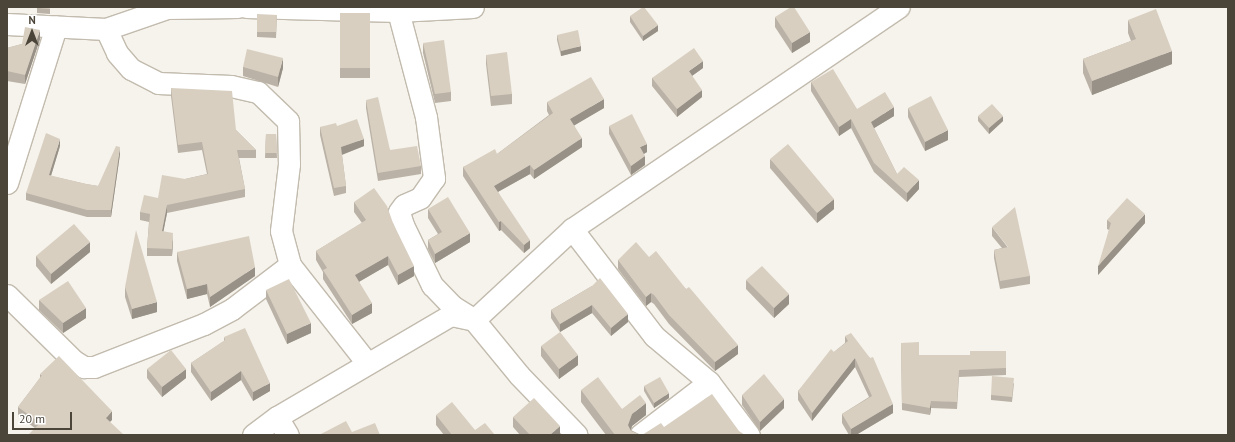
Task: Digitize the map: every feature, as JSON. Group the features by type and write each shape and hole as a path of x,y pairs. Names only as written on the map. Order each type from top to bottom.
{"street":[{"path":"7,24 106,28 167,8 238,7"},
{"path":"246,7 398,11 473,7"},
{"path":"474,320 572,229 899,7"},
{"path":"398,11 426,117 434,178 420,198 404,205 399,212 432,285 452,306 474,320 519,375 577,435"},
{"path":"7,183 56,27"},
{"path":"106,28 117,53 132,69 158,83 231,86 258,92 288,121 289,164 281,231 290,265 367,363"},
{"path":"572,229 654,336 709,382 749,435"},
{"path":"7,295 74,361 84,367 94,367 204,324 232,309 290,265"},
{"path":"253,435 277,417 451,315 474,320"},
{"path":"640,435 709,382"},
{"path":"277,417 288,435"}],"building":[{"path":"50,7 50,9 37,8"},
{"path":"643,7 658,25 643,36 630,16"},
{"path":"791,7 794,7 810,32 792,43 775,17"},
{"path":"1156,9 1172,51 1092,81 1083,59 1136,39 1128,20"},
{"path":"340,13 370,13 370,68 340,68"},
{"path":"257,14 277,15 276,32 257,32"},
{"path":"25,27 40,30 25,75 7,71 7,48 22,44"},
{"path":"578,30 581,46 561,51 557,35"},
{"path":"444,40 451,92 435,94 423,43"},
{"path":"694,48 703,61 689,71 702,90 677,109 652,78"},
{"path":"247,49 283,58 278,77 243,67"},
{"path":"507,52 512,94 491,96 486,55"},
{"path":"833,69 857,109 885,92 894,107 871,122 897,174 904,167 919,180 907,193 874,163 851,119 839,127 811,82"},
{"path":"591,77 604,99 570,119 582,138 534,170 530,165 494,186 530,240 524,245 501,221 499,222 463,167 495,149 497,154 553,113 547,102"},
{"path":"171,88 232,91 236,130 256,150 237,150 245,189 167,205 162,231 173,233 172,249 147,248 150,214 140,212 144,195 158,198 162,175 185,179 208,174 202,142 178,145"},
{"path":"931,96 948,130 925,142 908,108"},
{"path":"378,97 390,150 417,146 421,166 378,173 366,100"},
{"path":"992,104 1003,116 989,128 978,116"},
{"path":"632,114 647,144 640,147 645,156 631,166 609,126"},
{"path":"357,119 364,139 341,147 346,186 334,188 320,127 336,123 337,126"},
{"path":"46,133 60,139 49,175 86,184 98,186 116,146 120,147 111,210 87,210 26,193"},
{"path":"266,134 276,134 277,153 265,153"},
{"path":"788,144 834,199 817,213 770,159"},
{"path":"374,188 387,206 393,223 414,266 398,275 388,256 355,275 372,303 352,315 323,270 327,268 316,251 366,220 354,202"},
{"path":"448,197 470,233 435,254 428,240 442,232 428,209"},
{"path":"1127,198 1145,214 1098,266 1111,223 1107,220"},
{"path":"1015,207 1030,276 1000,281 994,250 1008,247 992,227"},
{"path":"74,224 90,242 51,274 36,256"},
{"path":"136,230 157,302 132,309 125,287"},
{"path":"249,236 255,267 210,297 207,284 187,289 177,252"},
{"path":"636,242 649,257 656,251 686,289 689,287 738,345 715,362 669,315 654,295 651,293 646,297 618,260"},
{"path":"762,266 789,294 774,308 746,280"},
{"path":"600,278 628,314 611,328 592,305 560,324 551,310 592,286"},
{"path":"289,279 311,323 287,334 266,290"},
{"path":"68,281 86,308 63,323 39,300"},
{"path":"245,328 270,383 253,392 241,371 211,392 191,363 225,340 224,337"},
{"path":"560,332 578,355 559,369 541,346"},
{"path":"851,333 870,358 873,357 893,404 851,429 842,414 872,396 855,358 812,413 798,391 831,349 834,352 848,341 845,336"},
{"path":"919,342 919,355 970,355 970,351 1006,351 1006,368 959,370 957,402 931,401 930,408 902,403 901,343"},
{"path":"171,350 186,369 162,387 147,369"},
{"path":"59,356 112,411 106,418 124,435 28,435 40,423 18,407 42,375 40,374"},
{"path":"764,374 784,399 760,422 742,395"},
{"path":"992,376 1014,378 1012,397 991,395"},
{"path":"598,377 622,409 640,395 646,403 632,414 628,425 631,431 641,435 615,435 581,390"},
{"path":"660,377 669,393 654,403 644,386"},
{"path":"712,394 739,431 745,435 642,435 661,423 664,427"},
{"path":"534,398 560,426 550,435 530,435 513,417"},
{"path":"452,402 475,430 485,423 495,435 452,435 436,415"},
{"path":"346,421 352,432 375,423 380,435 319,435"}]}
